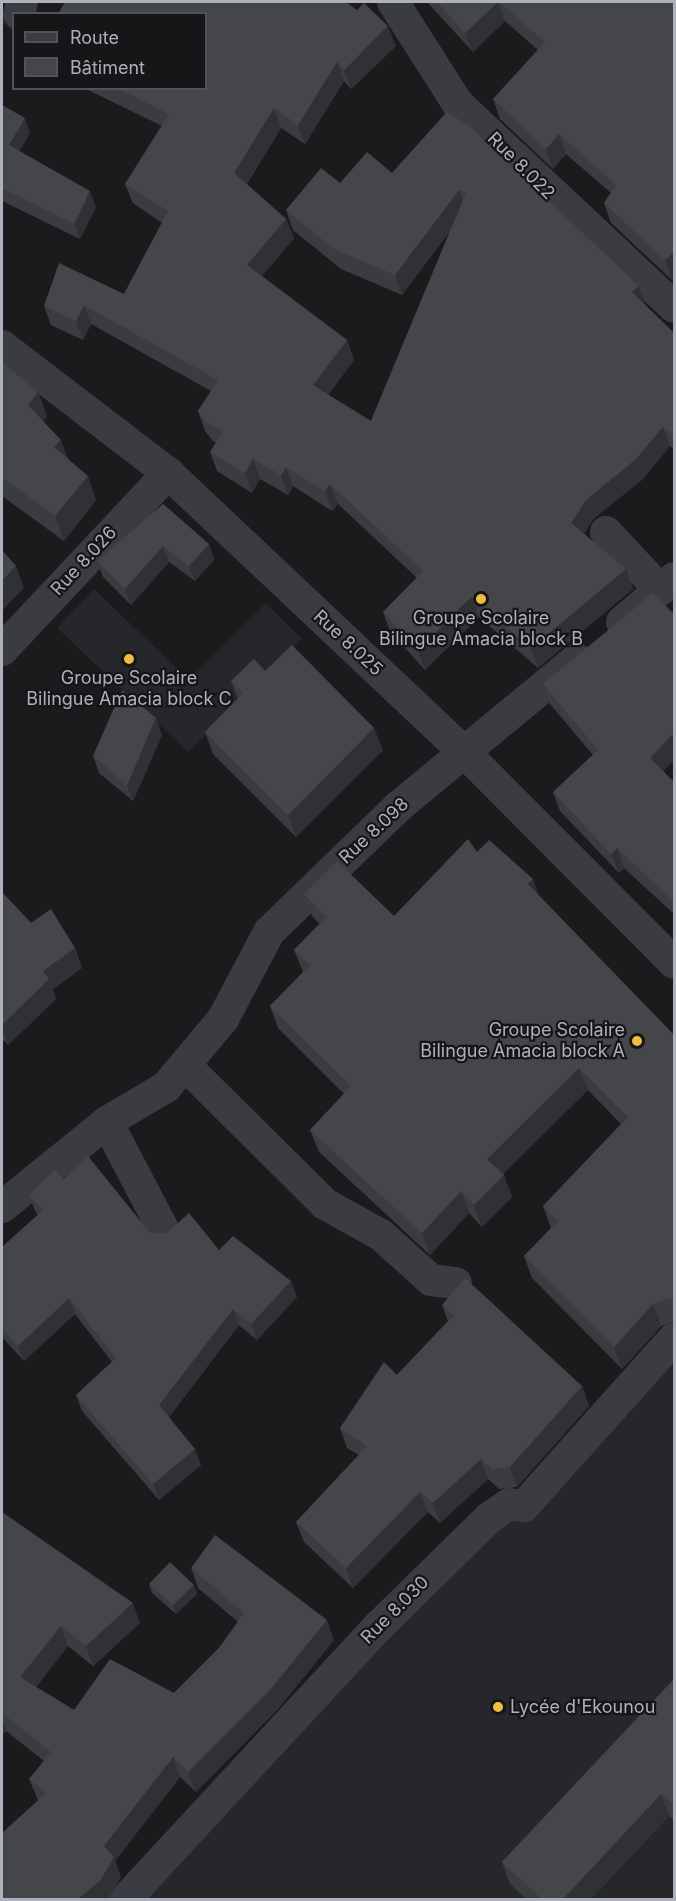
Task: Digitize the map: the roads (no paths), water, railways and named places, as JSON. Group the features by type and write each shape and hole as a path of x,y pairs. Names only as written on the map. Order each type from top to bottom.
{"street":[{"name":"Rue 8.022","path":"393,2 458,104 670,293"},
{"name":"Rue 8.025","path":"2,345 168,473 465,753 675,963"},
{"name":"Rue 8.026","path":"2,650 168,473"},
{"path":"606,532 667,584"},
{"name":"Rue 8.098","path":"2,1207 107,1122 166,1087 187,1067 223,1019 268,932 398,807 667,584"},
{"path":"187,1067 325,1204 381,1236 431,1280 456,1283"},
{"path":"107,1122 165,1233"},
{"name":"Rue 8.030","path":"125,1899 379,1626 489,1518 509,1504 524,1506 675,1338"}],"place":[{"name":"Groupe Scolaire Bilingue Amacia block B","path":"481,599"},
{"name":"Groupe Scolaire Bilingue Amacia block C","path":"129,659"},
{"name":"Groupe Scolaire Bilingue Amacia block A","path":"637,1041"},
{"name":"Lycée d'Ekounou","path":"498,1707"}]}
